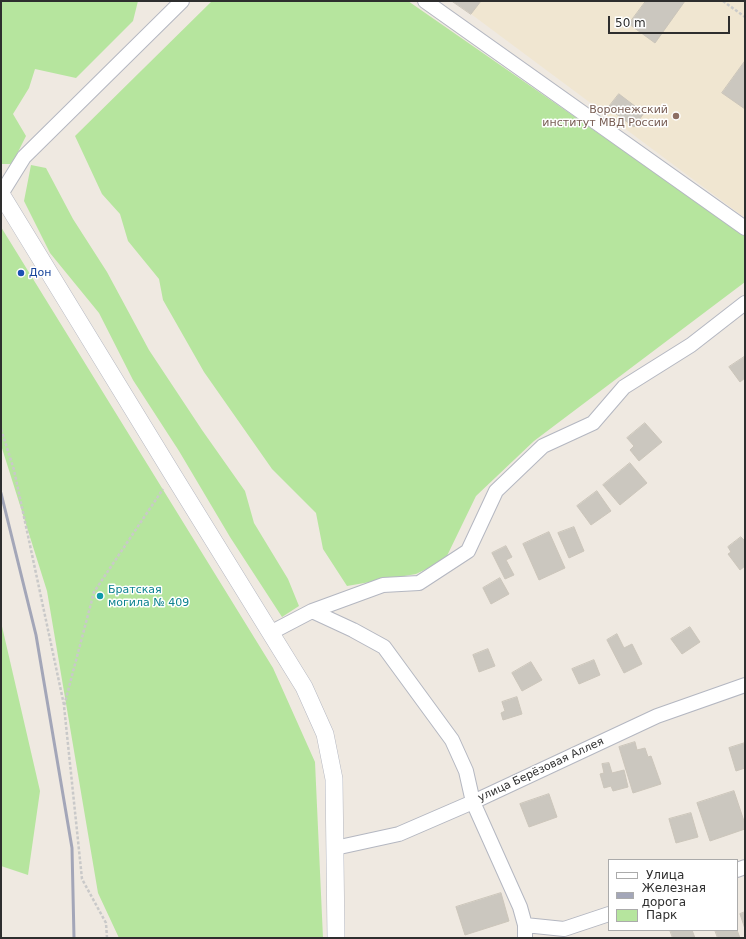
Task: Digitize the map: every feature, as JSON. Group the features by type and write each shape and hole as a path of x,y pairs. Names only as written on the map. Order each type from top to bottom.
{"street":[{"path":"182,1 24,157 1,194 172,475 304,687 325,734 334,779 336,938"},
{"path":"425,1 745,228"},
{"path":"270,633 312,611 383,585 419,583 468,551 496,491 543,446 593,423 624,387 691,345 745,303"},
{"path":"312,611 353,630 384,647 452,740 466,771 474,802 520,908 525,932 564,929 608,914"},
{"name":"улица Берёзовая Аллея","path":"335,848 399,834 474,802 657,716 745,685"}],"path":[{"path":"723,1 745,17"},
{"path":"1,429 14,470 64,706 82,879 106,922 107,938"},
{"path":"64,706 94,592 172,475"}],"shaded area":[{"name":"Воронежский институт МВД России","path":"452,1 745,1 745,218 471,14"}],"green space":[{"path":"1,1 138,1 133,21 76,78 35,69 29,88 13,114 26,136 12,164 1,164"},
{"path":"212,1 408,1 745,235 745,282 534,441 476,496 445,560 416,574 347,586 323,549 316,513 272,469 204,372 163,300 159,279 128,241 120,214 102,194 75,136"},
{"path":"31,165 46,168 73,219 107,272 149,350 202,430 245,491 254,523 288,579 299,606 282,617 230,537 179,451 133,380 99,313 50,253 24,201"},
{"path":"1,227 273,668 315,762 323,938 119,938 98,893 47,591 1,445"},
{"path":"1,622 40,791 28,875 1,866"}],"building":[{"path":"452,1 481,1 471,14"},
{"path":"646,1 685,1 655,43 629,24"},
{"path":"745,61 745,109 722,93"},
{"path":"619,94 644,113 634,127 608,108"},
{"path":"744,357 745,378 740,382 729,367"},
{"path":"645,423 662,442 639,461 630,450 634,446 627,438"},
{"path":"630,463 647,483 620,505 603,485"},
{"path":"597,491 611,511 591,525 577,506"},
{"path":"574,527 584,551 569,558 558,533"},
{"path":"549,532 565,568 539,580 523,544"},
{"path":"741,537 745,541 745,566 740,570 728,554 731,552 728,547"},
{"path":"506,546 512,557 506,560 514,575 505,579 492,553"},
{"path":"500,578 509,594 491,604 483,588"},
{"path":"690,627 700,642 682,654 671,639"},
{"path":"617,634 624,648 632,644 642,664 624,673 607,640"},
{"path":"488,649 495,666 479,672 473,655"},
{"path":"594,660 600,675 579,684 572,669"},
{"path":"531,662 542,680 522,691 512,673"},
{"path":"517,697 522,714 503,720 501,713 505,711 502,702"},
{"path":"635,742 637,750 645,748 648,757 651,756 661,784 633,793 619,747"},
{"path":"745,743 745,768 736,771 729,748"},
{"path":"609,763 612,773 624,770 628,787 613,791 611,786 604,788 600,774 604,773 602,764"},
{"path":"734,791 745,824 745,829 710,841 697,803"},
{"path":"549,794 557,817 529,827 520,804"},
{"path":"691,813 698,837 676,843 669,819"},
{"path":"501,893 509,921 465,935 456,907"},
{"path":"745,912 745,929 740,914"},
{"path":"670,931 692,931 695,938 673,938"},
{"path":"715,931 737,931 740,938 718,938"}],"railway":[{"path":"1,493 36,635 72,848 74,938"}],"place":[{"name":"Воронежский институт МВД России","path":"676,116"},
{"name":"Дон","path":"21,273"},
{"name":"Братская могила № 409","path":"100,596"}]}
